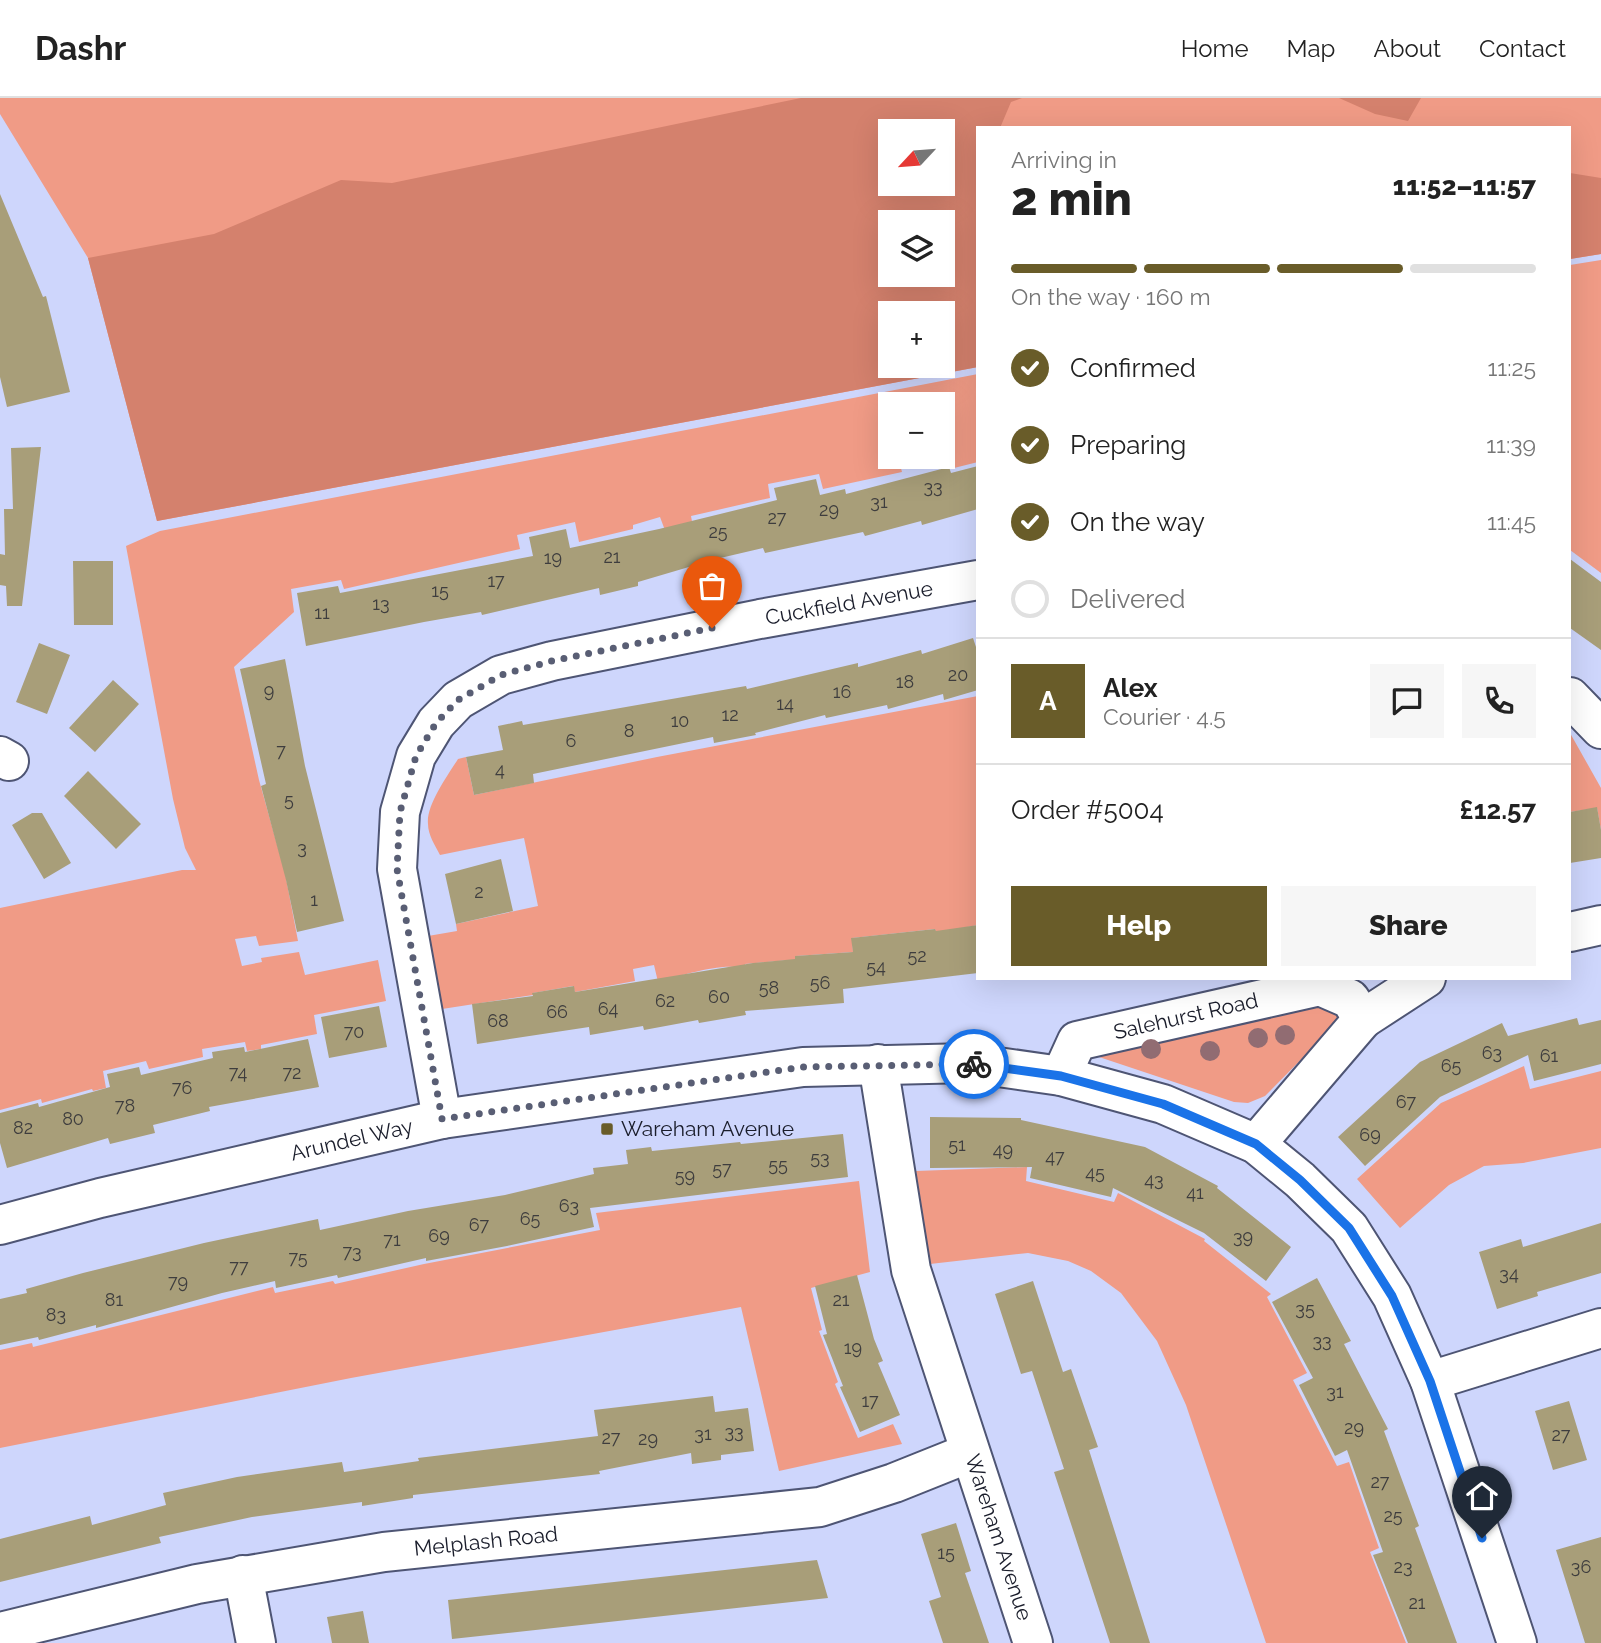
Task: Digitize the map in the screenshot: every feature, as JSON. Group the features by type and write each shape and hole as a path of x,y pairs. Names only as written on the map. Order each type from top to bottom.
{"street":[{"name":"Cuckfield Avenue","path":"442,1119 397,869 400,812 416,756 436,723 458,700 501,675 552,661 712,628 976,579"},
{"path":"1571,698 1601,729"},
{"path":"1571,932 1601,925"},
{"path":"1256,1144 1363,1019 1423,980"},
{"name":"Salehurst Road","path":"1061,1076 1077,1041 1320,986 1350,999 1363,1019"},
{"name":"Arundel Way","path":"0,1225 100,1198 442,1119 803,1067 970,1063 1061,1076 1163,1104 1256,1144 1300,1180 1349,1228 1392,1296 1430,1381 1517,1643"},
{"name":"Wareham Avenue","path":"878,1064 911,1270 1033,1643"},
{"path":"1430,1381 1601,1328"},
{"name":"Melplash Road","path":"0,1632 243,1575 384,1552 820,1507 894,1483 969,1453"},
{"path":"243,1575 256,1643"}],"shaded area":[{"path":"0,98 1601,98 1601,254 1571,259 1571,126 976,126 976,367 955,371 955,301 878,301 878,378 919,378 157,521 88,258 0,114"},
{"path":"801,98 1022,98 1011,102 1001,126 976,126 976,367 955,371 955,301 878,301 878,378 919,378 157,521 88,258 214,234 341,180 392,183"},
{"path":"1339,98 1421,98 1408,121 1375,114"},
{"path":"1571,173 1601,178 1601,254 1571,259"},
{"path":"1601,260 1601,573 1571,551 1571,265"},
{"path":"976,374 976,462 955,468 955,392 884,392"},
{"path":"878,393 878,469 901,469 902,472 823,489 819,474 768,484 770,498 691,516 693,527 666,533 660,517 633,525 633,529 579,542 575,522 517,535 520,549 344,589 341,580 291,589 294,612 234,667 259,780 285,873 298,941 259,946 256,936 235,939 242,966 262,962 261,958 299,952 305,975 378,960 386,1001 314,1015 317,1034 261,1045 261,1049 247,1051 245,1042 202,1049 203,1057 149,1069 146,1061 103,1071 106,1088 92,1089 42,1103 41,1099 0,1110 0,908 182,870 196,870 185,848 173,799 126,546 160,531"},
{"path":"976,696 976,925 936,933 935,929 852,938 853,952 796,956 796,964 789,960 745,964 745,969 714,968 658,982 654,965 633,969 635,981 575,992 573,986 442,1009 428,936 457,931 456,924 538,906 524,838 440,855 429,832 428,816 438,790 458,759 466,757 474,795"},
{"path":"1571,735 1601,788 1601,830 1597,808 1571,812"},
{"path":"1325,1000 1341,1019 1265,1096 1248,1103 1234,1102 1096,1056"},
{"path":"1524,1066 1530,1089 1601,1071 1601,1148 1523,1163 1484,1166 1449,1185 1400,1228 1357,1179 1441,1103"},
{"path":"1027,1167 1026,1181 1114,1202 1118,1193 1205,1239 1204,1241 1271,1294 1267,1297 1307,1373 1293,1380 1337,1466 1349,1462 1379,1548 1370,1552 1406,1643 1266,1643 1186,1405 1157,1341 1121,1293 1091,1271 1068,1261 1028,1253 930,1264 916,1171"},
{"path":"859,1181 870,1272 811,1288 822,1330 819,1331 838,1382 835,1384 858,1438 893,1424 902,1444 779,1471 741,1307 351,1378 0,1448 0,1350 32,1343 33,1347 273,1287 275,1293 333,1281 335,1284 600,1230 596,1213"}],"building":[{"path":"0,194 43,297 46,296 70,392 7,407 0,377"},
{"path":"41,447 22,606 7,606 6,586 0,585 0,554 5,555 4,509 13,509 11,448"},
{"path":"976,467 976,510 922,525 921,521 865,536 863,532 765,553 763,548 716,559 638,582 638,586 600,595 599,588 482,615 481,612 424,622 306,646 297,593 338,586 340,593 533,556 529,537 566,529 570,548 659,529 777,500 774,488 816,479 820,495 845,489 846,494 950,469 951,473"},
{"path":"1571,560 1601,582 1601,650 1571,629"},
{"path":"73,561 113,561 113,625 74,625"},
{"path":"973,638 976,647 976,691 944,700 943,694 888,709 887,705 826,718 825,715 755,733 756,735 714,743 713,737 533,774 534,783 474,795 466,757 503,750 498,726 522,721 523,725 746,686 747,689 858,663 858,667 921,650 922,654"},
{"path":"39,643 70,655 47,714 16,702"},
{"path":"285,659 305,766 344,921 297,932 261,786 266,784 240,669"},
{"path":"113,680 139,704 95,752 69,728"},
{"path":"88,771 141,824 116,849 64,796"},
{"path":"1597,807 1601,830 1601,858 1571,863 1571,812"},
{"path":"32,813 42,813 71,863 44,879 12,825"},
{"path":"501,859 513,911 456,924 445,874"},
{"path":"976,925 976,973 843,989 844,1003 745,1011 746,1015 644,1030 643,1026 590,1035 589,1027 477,1044 472,1004 533,996 532,993 574,986 575,992 753,963 795,959 795,956 853,952 851,938"},
{"path":"379,1006 387,1047 329,1058 321,1017"},
{"path":"1577,1018 1579,1025 1601,1020 1601,1064 1534,1081 1528,1055 1440,1097 1365,1166 1338,1137 1420,1062 1502,1023 1508,1036"},
{"path":"308,1039 319,1087 209,1107 210,1111 153,1125 155,1133 110,1144 108,1138 7,1168 0,1143 0,1113 38,1103 39,1107 110,1087 107,1074 139,1067 141,1075 213,1058 212,1052 244,1047 245,1052"},
{"path":"930,1117 1021,1118 1145,1147 1218,1186 1217,1188 1291,1247 1266,1281 1204,1233 1113,1188 1111,1197 1030,1178 1032,1167 930,1168"},
{"path":"843,1134 848,1177 590,1208 594,1227 426,1261 426,1258 338,1278 337,1275 276,1288 275,1281 96,1328 96,1325 39,1340 38,1337 0,1345 0,1299 27,1293 26,1289 83,1273 204,1243 318,1219 320,1230 408,1211 505,1195 594,1174 593,1168 628,1164 626,1150 651,1147 652,1151"},
{"path":"1601,1223 1601,1273 1537,1292 1538,1296 1497,1309 1479,1252 1521,1239 1523,1247"},
{"path":"857,1275 874,1339 883,1361 878,1363 900,1415 860,1432 840,1387 843,1386 823,1335 827,1334 815,1286"},
{"path":"1317,1278 1351,1341 1344,1344 1388,1429 1384,1431 1419,1526 1415,1528 1457,1643 1408,1643 1373,1555 1383,1552 1347,1450 1335,1456 1299,1385 1313,1378 1272,1302"},
{"path":"1033,1281 1063,1372 1071,1369 1098,1447 1089,1450 1150,1643 1110,1643 1054,1472 1064,1469 1032,1371 1021,1374 995,1294"},
{"path":"713,1396 715,1412 748,1408 754,1451 721,1455 721,1460 692,1464 691,1453 599,1471 600,1474 413,1495 413,1498 362,1506 362,1502 252,1517 159,1537 161,1543 0,1582 0,1539 90,1516 92,1525 166,1505 163,1493 237,1477 342,1462 344,1472 419,1461 418,1458 598,1436 594,1410"},
{"path":"1569,1401 1587,1460 1553,1470 1535,1411"},
{"path":"956,1523 971,1571 965,1573 989,1643 943,1643 929,1601 941,1597 921,1534"},
{"path":"1601,1537 1601,1643 1585,1643 1556,1550"},
{"path":"817,1560 828,1598 452,1639 448,1600"},
{"path":"363,1611 369,1643 332,1643 327,1617"}],"way so far":[{"path":"712,628 552,661 501,675 458,700 436,723 416,756 400,812 397,869 442,1119 803,1067 974,1064"}],"place":[{"name":"Wareham Avenue","path":"607,1129"}],"route":[{"path":"974,1064 1061,1076 1163,1104 1256,1144 1300,1180 1349,1228 1392,1296 1430,1381 1482,1538"}]}
